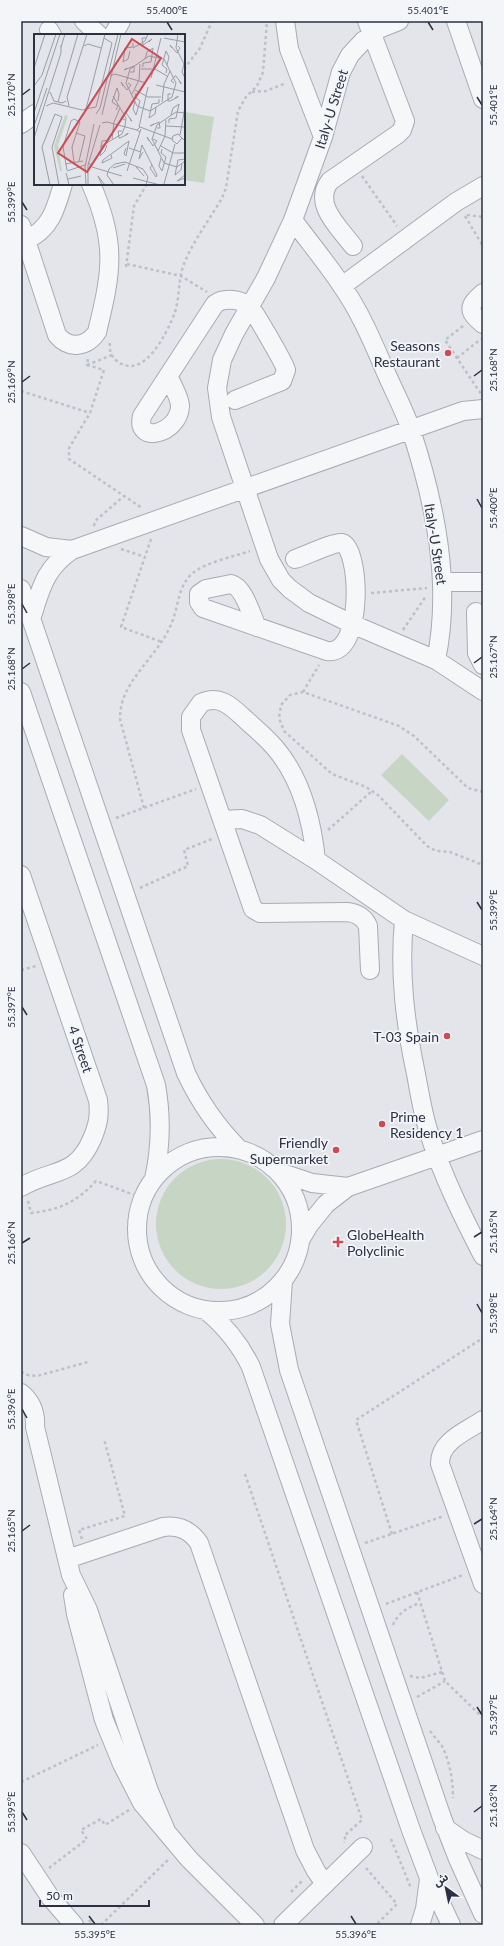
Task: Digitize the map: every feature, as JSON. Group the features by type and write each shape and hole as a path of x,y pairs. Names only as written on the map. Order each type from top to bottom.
{"street":[{"path":"84,21 98,34"},
{"path":"114,34 121,21"},
{"path":"285,21 287,43 322,138"},
{"name":"Italy-U Street","path":"399,21 369,28 345,63 322,138 293,220 281,248 227,347 222,360 217,388 221,417 269,559 282,580 299,597 309,603 352,624 395,641 436,660 483,691"},
{"path":"456,21 483,99"},
{"path":"353,246 325,207 323,200 326,186 330,181 402,130 405,121 369,28"},
{"path":"21,124 34,115"},
{"path":"63,185 50,220 40,232 24,232 57,334 62,340 69,344 78,346 86,344 93,339 97,332 110,272 110,243 104,215 91,185"},
{"path":"342,286 405,239 460,209 483,186"},
{"name":"Italy-U Street","path":"293,220 342,286 369,334 411,429 430,505 442,582 443,621 436,660"},
{"path":"478,320 471,308 472,303 483,293"},
{"path":"169,377 215,304 222,300 230,299 250,307 285,366 286,374 282,381 235,400"},
{"path":"31,619 42,584 47,574 54,564 72,550 463,411 483,400"},
{"path":"21,536 46,547 72,550"},
{"path":"257,626 327,651 335,650 343,646 352,624 355,594 350,553 346,545 337,544 295,559"},
{"path":"442,582 483,582"},
{"path":"21,589 186,1074 208,1115 222,1133 239,1149"},
{"path":"476,612 477,653 483,665"},
{"path":"21,692 156,1085 161,1129 160,1148 154,1179"},
{"path":"315,851 307,811 297,783 284,759 266,738 232,706 216,699 201,703 193,711 190,723 209,784 253,909 260,913 347,912 358,914 366,921 368,926 370,970"},
{"path":"224,827 242,819 260,824 315,851 404,920 483,956"},
{"name":"4 Street","path":"21,875 100,1109 98,1124 86,1151 81,1158 67,1169 22,1186"},
{"path":"404,920 402,969 405,1018 424,1115 437,1155 483,1256"},
{"path":"348,1187 312,1183 279,1171 260,1158 239,1149 214,1147 201,1149 183,1155 167,1166 154,1179 143,1198 139,1209 137,1232 141,1254 150,1275 166,1292 185,1304 206,1311 228,1311 249,1306 268,1296 283,1281 292,1268 302,1238 309,1225 326,1204 348,1187 483,1140"},
{"path":"279,1171 290,1186 298,1202 302,1220 302,1238"},
{"path":"283,1281 280,1324 284,1352 402,1704 446,1828 483,1914"},
{"path":"206,1311 220,1322 232,1336 251,1367 410,1830 429,1878 451,1925"},
{"path":"21,1393 33,1408 35,1427 69,1567 88,1610 146,1783 166,1831 180,1848 255,1925"},
{"path":"21,1407 27,1418 35,1427"},
{"path":"480,1577 477,1545 458,1512 440,1464 441,1452 448,1443 483,1420"},
{"path":"69,1567 86,1553 170,1526 184,1529 195,1537 199,1543 301,1840 320,1877"},
{"path":"446,1828 464,1841 483,1850"},
{"path":"282,1925 320,1877 352,1850"},
{"path":"21,1853 36,1878 74,1925"},
{"path":"420,1925 425,1909 429,1878"}],"path":[{"path":"185,68 200,48 212,21"},
{"path":"111,337 109,348 116,361 129,366 143,363 159,343 170,322 179,294 184,264 222,198 228,177 238,111 246,97 252,92 263,72 267,21"},
{"path":"252,92 271,90 300,77"},
{"path":"354,164 405,239"},
{"path":"125,272 134,206 146,185"},
{"path":"460,209 471,215 483,217"},
{"path":"460,209 483,246"},
{"path":"127,264 181,276 222,300"},
{"path":"478,320 445,340 483,400"},
{"path":"457,358 483,338"},
{"path":"87,365 93,339"},
{"path":"87,365 112,355"},
{"path":"87,365 104,370 90,413 69,448 69,459 158,519 122,627 162,642"},
{"path":"21,392 90,413"},
{"path":"93,531 95,521 124,496"},
{"path":"140,507 147,505"},
{"path":"118,548 145,557"},
{"path":"144,808 122,728 119,710 122,698 162,642 172,623 181,590 188,578 198,569 252,550"},
{"path":"355,594 432,588 395,641"},
{"path":"303,692 327,651"},
{"path":"483,792 468,788 414,736 399,726 303,692 290,695 281,705 279,718 284,731 332,774 372,791 427,846 436,851 450,852 483,865"},
{"path":"116,818 209,784"},
{"path":"315,851 372,791"},
{"path":"113,811 118,825"},
{"path":"139,888 188,866 184,850 224,827"},
{"path":"137,881 142,895"},
{"path":"22,1186 31,1213 46,1212 67,1205 82,1196 96,1181 143,1198"},
{"path":"392,1534 356,1420 483,1338"},
{"path":"21,1372 28,1375 37,1376 88,1362"},
{"path":"86,1553 79,1530 124,1516 104,1439"},
{"path":"245,1474 362,1820 344,1836 363,1871 367,1867 398,1904 376,1925"},
{"path":"349,1548 458,1512"},
{"path":"370,1610 417,1592 480,1577"},
{"path":"417,1592 445,1681 483,1718"},
{"path":"392,1629 397,1618 405,1609 420,1603"},
{"path":"407,1675 420,1678 442,1672"},
{"path":"402,1704 445,1681"},
{"path":"21,1782 102,1743"},
{"path":"36,1878 87,1839 81,1830 101,1819 105,1825 132,1808"},
{"path":"391,1839 411,1890"},
{"path":"101,1925 180,1848"},
{"path":"287,1897 303,1880 320,1877"}],"green space":[{"path":"185,112 214,117 204,183 185,180"},
{"path":"402,754 449,800 429,821 381,775"},
{"path":"221,1159 246,1164 267,1178 281,1199 286,1224 281,1249 267,1270 246,1284 221,1289 196,1284 175,1270 161,1249 156,1224 161,1199 175,1178 196,1164"}],"place":[{"name":"Seasons Restaurant","path":"448,353"},
{"name":"T-03 Spain","path":"447,1036"},
{"name":"Prime Residency 1","path":"382,1124"},
{"name":"Friendly Supermarket","path":"336,1150"},
{"name":"GlobeHealth Polyclinic","path":"338,1242"}]}
